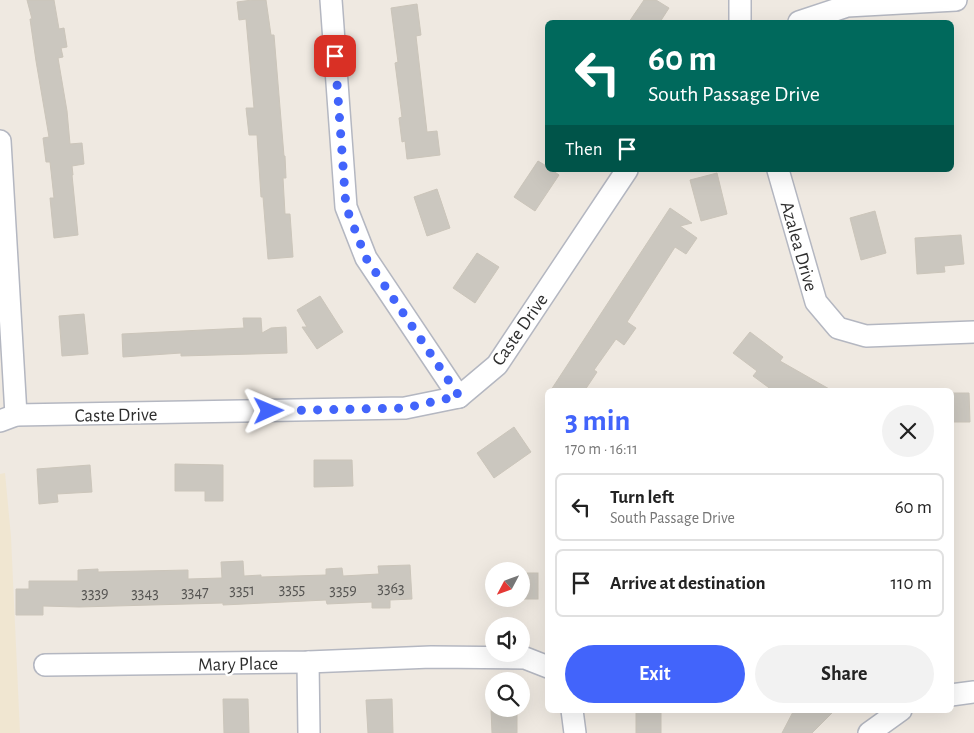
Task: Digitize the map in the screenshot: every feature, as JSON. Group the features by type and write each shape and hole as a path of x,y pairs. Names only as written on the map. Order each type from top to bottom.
{"street":[{"path":"331,0 346,207 366,258 459,396"},
{"path":"740,0 740,20"},
{"path":"805,20 847,6 956,0"},
{"path":"0,141 8,418"},
{"name":"Caste Drive","path":"8,418 405,408 459,396 497,364 626,172"},
{"name":"Azalea Drive","path":"779,172 816,302 838,328 866,336 974,332"},
{"name":"Mary Place","path":"45,665 308,662 431,657 525,658 545,666"},
{"path":"308,662 309,733"},
{"path":"954,695 974,692"},
{"path":"572,713 575,733"},
{"path":"870,733 897,713"}],"shaded area":[{"path":"5,473 11,537 20,733 0,733 0,474"}],"building":[{"path":"27,0 54,0 59,29 64,28 67,47 61,48 63,57 58,58 67,111 70,144 82,143 84,164 72,166 78,235 54,238 50,198 54,198 50,162 46,162 43,138 49,137 36,61 30,19 32,19"},
{"path":"266,0 271,35 274,35 285,156 286,178 283,178 285,214 290,214 293,257 268,259 257,135 249,135 246,108 254,108 246,19 239,20 237,2"},
{"path":"644,0 656,0 669,8 661,20 630,20"},
{"path":"417,4 421,35 416,36 427,132 437,131 440,155 407,159 405,141 402,142 399,118 402,117 395,63 398,62 391,8"},
{"path":"538,161 545,165 545,172 555,172 559,175 535,211 514,197"},
{"path":"717,173 727,214 701,221 690,180"},
{"path":"437,189 450,228 427,236 414,197"},
{"path":"670,208 692,223 680,226 697,238 686,254 675,247 627,322 636,328 624,345 616,339 594,370 597,372 586,388 552,388"},
{"path":"875,211 886,253 861,260 850,218"},
{"path":"961,235 964,264 944,266 945,272 917,274 915,238"},
{"path":"477,253 499,267 475,303 453,288"},
{"path":"320,296 343,332 317,349 302,327 307,327 297,310"},
{"path":"84,314 88,354 62,356 59,316"},
{"path":"243,318 261,318 262,333 271,328 286,327 287,353 181,356 181,353 123,357 122,334 244,328"},
{"path":"750,332 783,357 780,361 827,388 769,388 753,376 757,371 733,353"},
{"path":"954,393 969,393 970,422 954,422"},
{"path":"514,427 531,452 494,478 477,453"},
{"path":"314,460 352,460 353,486 314,487"},
{"path":"175,464 223,465 223,501 205,501 205,491 175,491"},
{"path":"90,465 92,492 57,494 58,502 39,504 37,469"},
{"path":"243,561 244,576 261,575 261,577 326,575 326,569 342,568 343,576 379,574 378,566 410,565 412,599 390,600 390,608 372,608 372,602 327,604 326,600 223,605 223,603 79,607 43,606 43,615 16,615 16,589 29,589 29,581 78,581 78,570 98,569 98,572 188,570 188,579 222,578 221,562"},
{"path":"530,573 538,573 538,599 530,599"},
{"path":"223,699 248,699 249,733 224,733"},
{"path":"392,699 393,733 368,733 366,700"},
{"path":"636,713 661,713 661,733 636,733"},
{"path":"792,713 832,713 812,733 782,733"},
{"path":"491,717 517,717 517,733 492,733"}],"route":[{"path":"269,411 405,408 459,396 366,258 346,207 335,56"}]}
